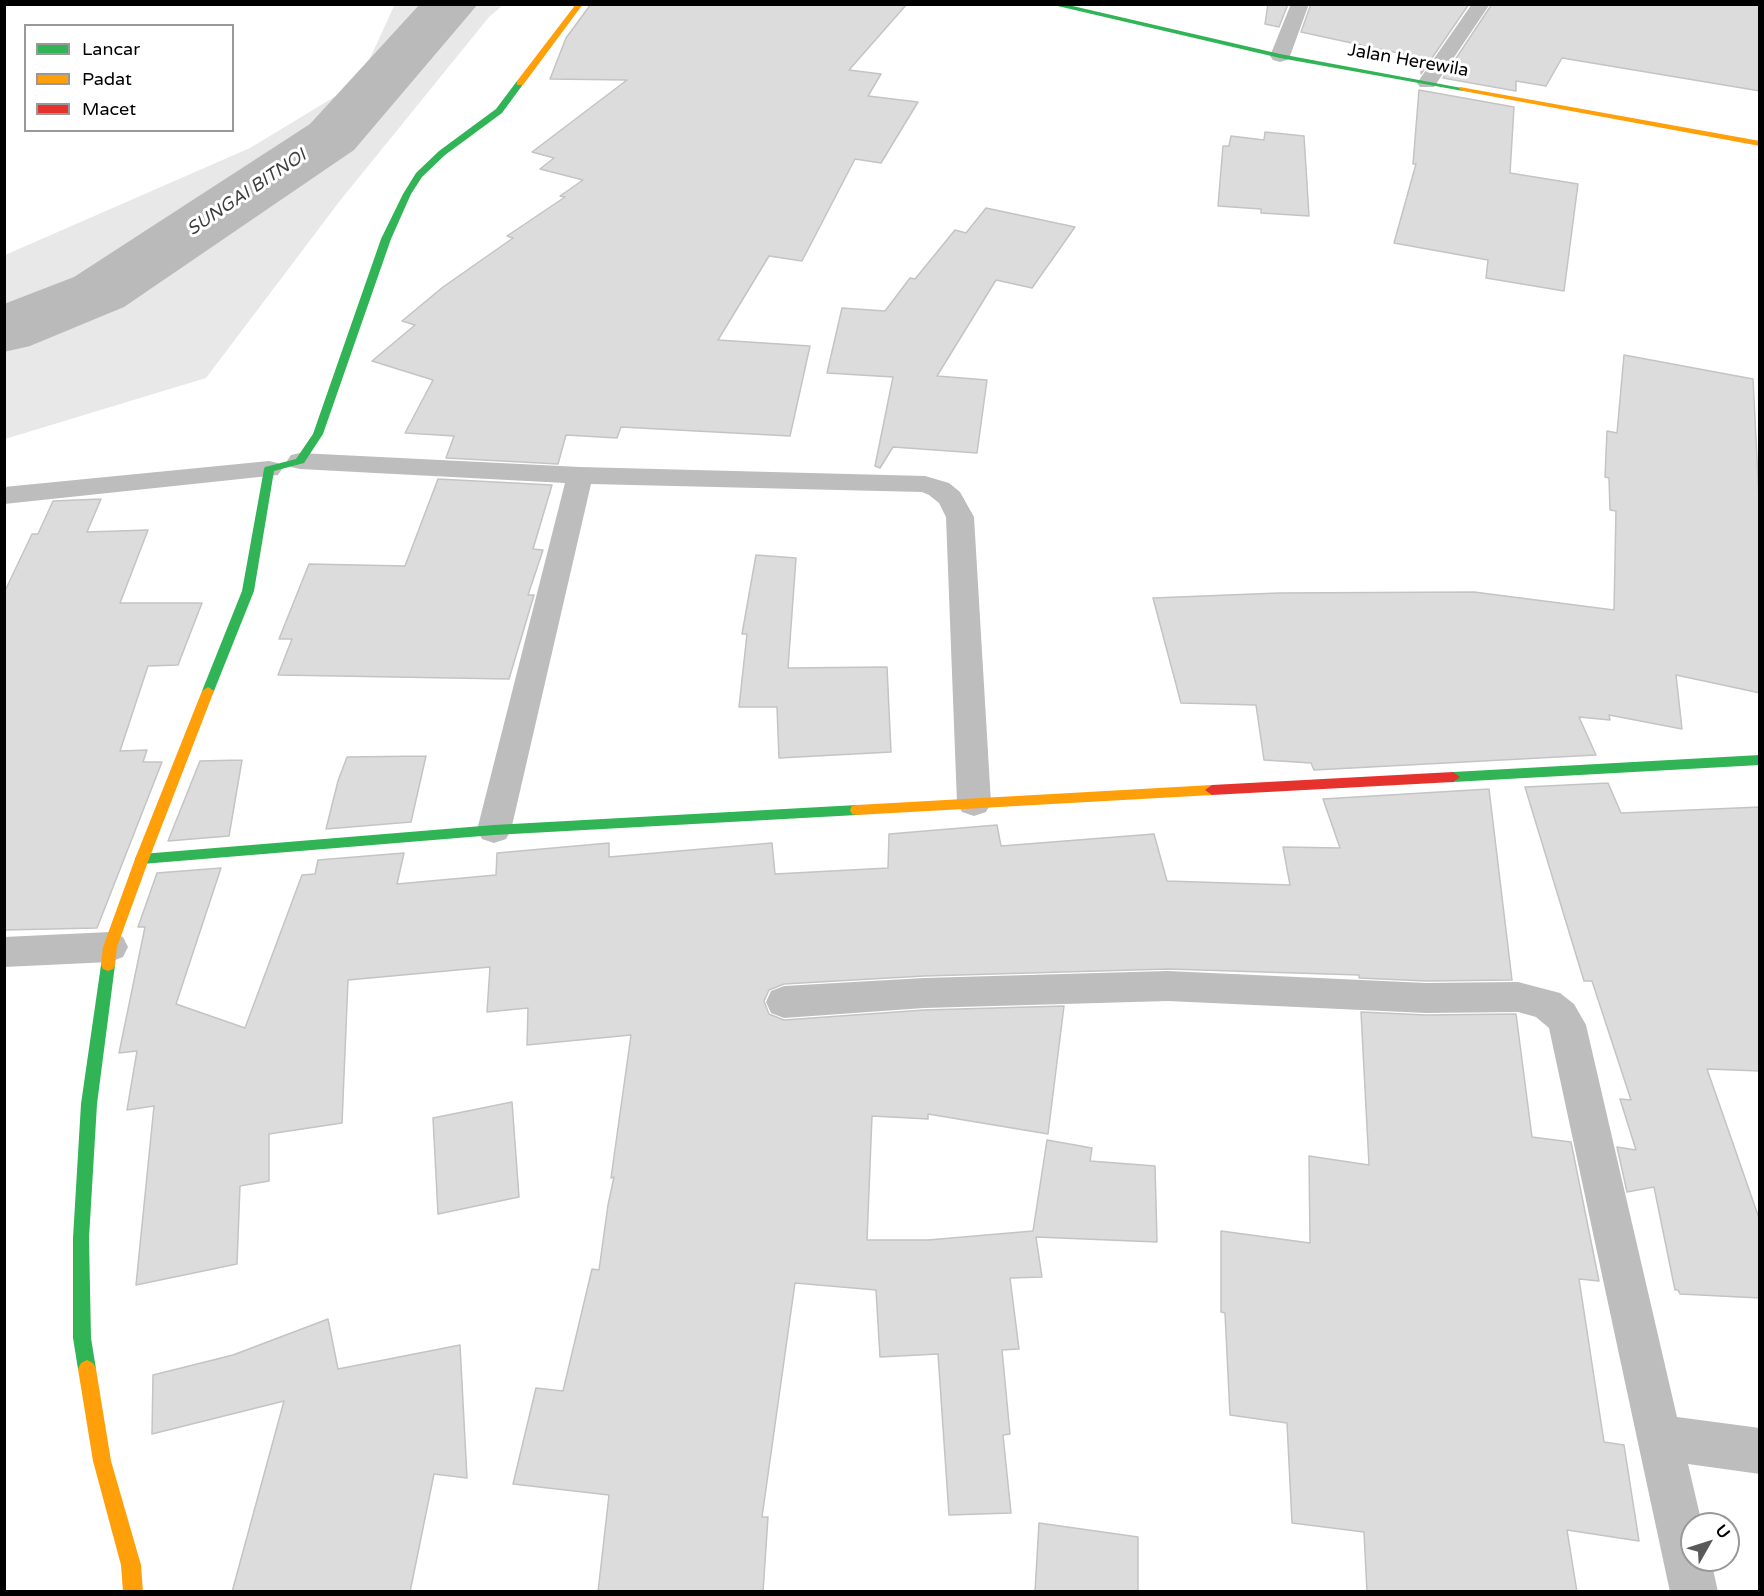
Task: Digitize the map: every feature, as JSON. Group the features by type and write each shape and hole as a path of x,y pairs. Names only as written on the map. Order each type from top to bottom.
{"street":[{"path":"300,461 318,434 386,239 407,194 419,175 442,153 499,111 580,4"},
{"name":"Jalan Herewila","path":"1052,4 1280,56 1760,144"},
{"path":"1280,56 1300,4"},
{"path":"1427,83 1481,4"},
{"path":"4,496 269,469 300,461 580,475 925,484 939,489 950,498 960,517 974,804"},
{"path":"133,1592 131,1565 102,1461 82,1338 81,1238 89,1104 110,947 142,859 248,591 269,469"},
{"path":"495,830 580,475"},
{"path":"142,859 495,830 1760,760"},
{"path":"4,952 110,947"},
{"path":"784,1002 924,993 1168,986 1426,998 1518,997 1547,1004 1561,1015 1566,1024 1694,1592"},
{"path":"1659,1437 1760,1451"}],"shaded area":[{"path":"395,4 503,5 489,17 339,202 206,378 5,439 5,255 250,148 359,82"}],"building":[{"path":"591,4 907,4 849,70 881,74 868,96 918,102 881,163 855,159 802,261 769,256 718,340 810,346 790,436 621,427 617,438 566,435 558,464 446,458 454,436 405,433 433,380 372,361 415,325 402,321 443,287 513,238 507,236 565,197 560,196 583,180 540,169 554,158 532,152 627,80 550,79 566,38"},
{"path":"1268,4 1288,4 1279,27 1265,24"},
{"path":"1311,4 1469,4 1421,74 1421,58 1301,32"},
{"path":"1492,4 1760,4 1760,91 1562,58 1546,86 1516,81 1516,91 1443,78"},
{"path":"1419,90 1514,107 1510,173 1578,184 1564,291 1486,278 1488,260 1394,243 1416,164 1413,164"},
{"path":"1265,132 1304,136 1309,216 1261,213 1261,209 1218,206 1223,146 1229,146 1231,136 1264,140"},
{"path":"986,208 1075,227 1032,288 996,280 937,376 987,380 977,453 893,447 880,468 875,466 893,377 827,373 842,308 885,311 910,278 915,279 955,230 966,233"},
{"path":"1624,355 1753,379 1760,518 1760,693 1676,675 1682,729 1609,715 1610,720 1579,717 1596,755 1314,770 1311,763 1264,760 1256,705 1181,703 1153,598 1279,593 1474,592 1614,610 1616,511 1610,510 1609,478 1605,477 1607,431 1617,433"},
{"path":"438,479 552,485 533,549 543,550 528,595 534,595 509,679 278,675 292,639 279,639 309,564 405,566"},
{"path":"101,499 87,532 148,530 120,603 202,603 178,665 148,666 120,751 147,750 143,762 162,762 97,928 4,930 4,593 32,534 38,534 53,501"},
{"path":"756,555 796,558 788,668 887,667 891,752 779,758 777,707 739,707 747,634 742,634"},
{"path":"426,756 411,822 326,829 338,781 347,757"},
{"path":"242,760 229,836 168,841 200,761"},
{"path":"1608,783 1621,813 1760,807 1760,1071 1707,1069 1760,1221 1760,1298 1680,1294 1678,1290 1675,1290 1654,1187 1627,1192 1617,1147 1636,1150 1620,1099 1631,1100 1592,981 1584,981 1525,787"},
{"path":"1489,789 1512,980 1426,981 1359,978 1359,975 1168,969 924,976 784,984 769,990 764,1001 769,1014 784,1020 924,1010 1064,1006 1048,1134 928,1114 928,1119 872,1116 867,1240 928,1240 1033,1231 1047,1140 1092,1148 1090,1161 1155,1166 1157,1242 1036,1237 1042,1277 1010,1278 1019,1349 1002,1350 1010,1434 1003,1435 1011,1513 949,1515 938,1354 880,1357 876,1290 795,1283 762,1517 768,1517 763,1592 598,1592 609,1495 513,1484 536,1388 563,1391 592,1269 599,1270 614,1177 611,1178 631,1035 527,1045 528,1008 487,1012 490,967 348,980 342,1123 269,1134 269,1181 240,1186 237,1264 136,1285 154,1106 127,1110 137,1051 119,1053 145,927 138,927 157,873 221,868 176,1004 245,1028 302,875 315,874 318,860 404,853 397,884 496,875 497,853 609,843 609,857 772,843 775,874 888,868 889,834 997,825 1001,846 1154,834 1167,881 1290,885 1283,847 1340,848 1323,799"},
{"path":"1361,1012 1426,1015 1516,1014 1532,1137 1571,1142 1599,1281 1579,1279 1604,1442 1624,1445 1639,1541 1567,1530 1577,1592 1367,1592 1364,1532 1292,1523 1287,1423 1230,1415 1225,1313 1221,1312 1221,1231 1310,1243 1309,1156 1369,1165"},
{"path":"512,1102 519,1197 438,1214 433,1118"},
{"path":"328,1319 338,1369 460,1345 467,1478 434,1474 410,1592 232,1592 284,1401 152,1434 153,1375 233,1355"},
{"path":"1039,1523 1138,1537 1138,1592 1035,1592"}],"waterway":[{"name":"SUNGAI BITNOI","path":"4,330 99,292 332,137 451,4"}],"traffic: fast":[{"path":"1052,4 1280,56 1463,89"},
{"path":"208,691 248,591 269,469 300,461 318,434 386,239 407,194 419,175 442,153 499,111 520,83"},
{"path":"1453,777 1760,760"},
{"path":"142,859 494,830 857,810"},
{"path":"87,1369 82,1338 81,1238 89,1104 108,965"}],"traffic: slow":[{"path":"520,83 580,4"},
{"path":"1463,89 1760,144"},
{"path":"108,965 110,947 142,859 208,691"},
{"path":"857,810 1212,790"},
{"path":"87,1369 102,1461 131,1565 133,1592"}],"traffic: jam":[{"path":"1212,790 1453,777"}]}
